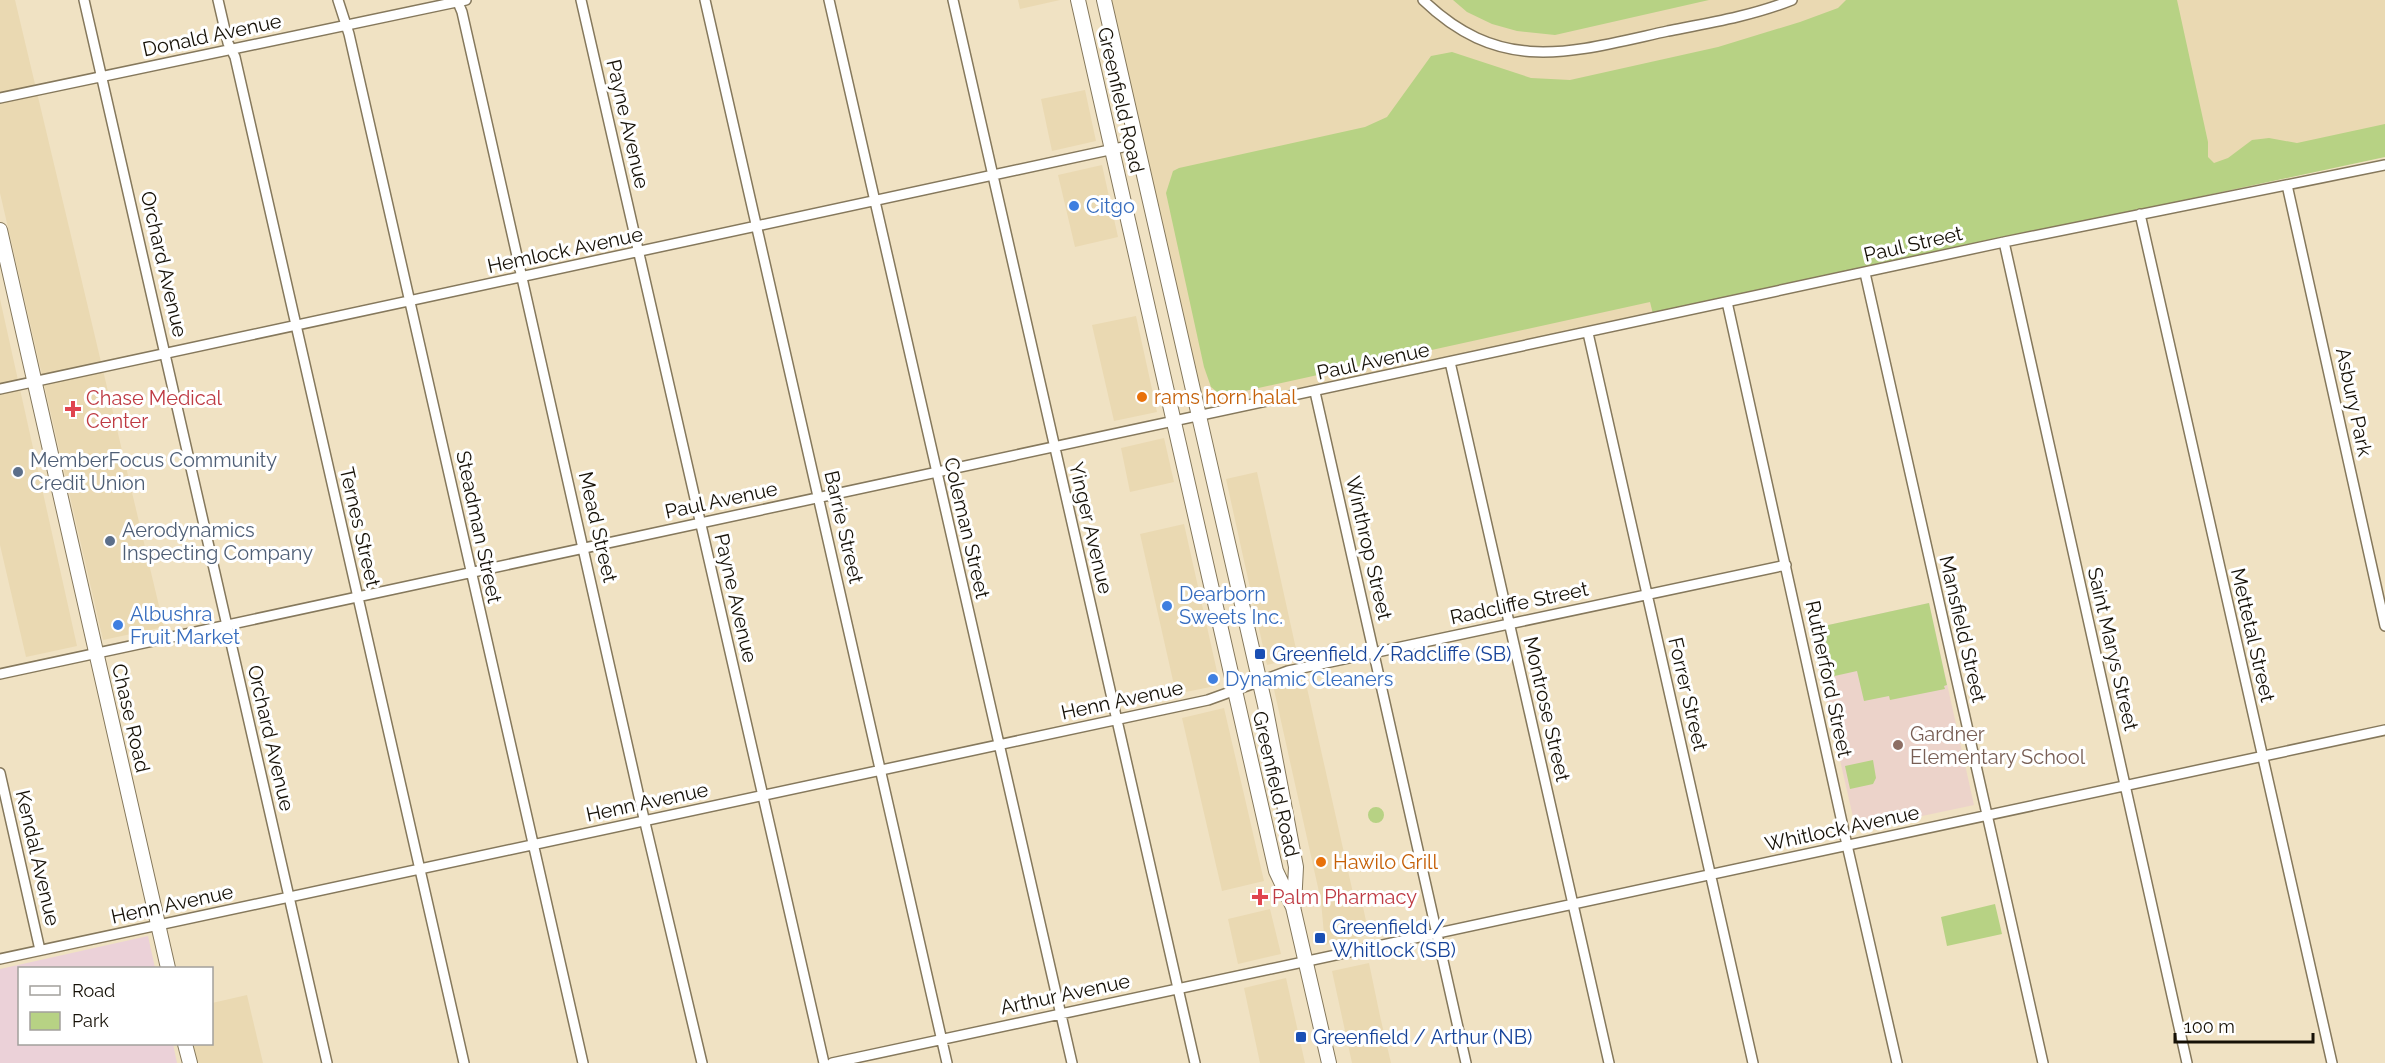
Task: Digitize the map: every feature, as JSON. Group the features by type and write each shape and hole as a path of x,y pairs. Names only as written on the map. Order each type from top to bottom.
{"main road":[{"name":"Greenfield Road","path":"1078,0 1276,871 1293,907 1329,1063"},
{"name":"Greenfield Road","path":"1104,0 1259,680 1296,867 1293,907"},
{"name":"Chase Road","path":"0,230 168,967"},
{"path":"1210,581 1235,576"},
{"path":"185,1045 190,1063"}],"street":[{"name":"Orchard Avenue","path":"84,0 327,1063"},
{"name":"Ternes Street","path":"218,0 296,325 464,1063"},
{"name":"Steadman Street","path":"338,0 410,302 583,1063"},
{"name":"Payne Avenue","path":"581,0 824,1063"},
{"name":"Barrie Street","path":"705,0 947,1063"},
{"name":"Coleman Street","path":"829,0 1072,1063"},
{"name":"Yinger Avenue","path":"953,0 1196,1063"},
{"path":"1423,0 1440,16 1475,38 1513,51 1547,54 1581,50 1734,17 1772,8 1792,0"},
{"name":"Donald Avenue","path":"0,99 460,1"},
{"name":"Mead Street","path":"460,1 645,821 702,1063"},
{"name":"Hemlock Avenue","path":"0,389 1137,144"},
{"name":"Paul Street","path":"1450,362 2004,242 2385,165"},
{"name":"Asbury Park","path":"2287,185 2385,626"},
{"name":"Mettetal Street","path":"2139,214 2332,1063"},
{"name":"Saint Marys Street","path":"2004,242 2187,1063"},
{"name":"Mansfield Street","path":"1865,273 2043,1063"},
{"name":"Rutherford Street","path":"1727,302 1897,1063"},
{"name":"Forrer Street","path":"1588,333 1753,1063"},
{"name":"Paul Avenue","path":"0,674 1450,362"},
{"name":"Montrose Street","path":"1450,362 1609,1063"},
{"name":"Winthrop Street","path":"1315,392 1466,1063"},
{"name":"Radcliffe Street","path":"1259,680 1288,671 1786,565"},
{"name":"Henn Avenue","path":"0,959 1208,700 1259,680"},
{"name":"Whitlock Avenue","path":"1306,961 2385,730"},
{"name":"Kendal Avenue","path":"0,773 40,950"},
{"name":"Arthur Avenue","path":"832,1063 1306,961"}],"shaded area":[{"path":"0,0 15,0 164,627 103,640 0,193"},
{"path":"1018,0 1060,0 1020,9"},
{"path":"1111,0 2385,0 2385,153 1795,284 1230,405 1212,406 1202,398"},
{"path":"1085,90 1096,141 1052,151 1041,99"},
{"path":"1102,165 1118,237 1075,247 1058,175"},
{"path":"0,299 77,646 26,657 0,545"},
{"path":"1136,316 1157,412 1114,421 1092,325"},
{"path":"1164,438 1174,482 1130,492 1121,448"},
{"path":"1257,472 1298,658 1267,665 1226,479"},
{"path":"1184,524 1220,685 1176,694 1140,534"},
{"name":"Gardner Elementary School","path":"1929,603 1974,805 1856,830 1810,629"},
{"path":"1305,679 1353,893 1360,893 1369,935 1325,945 1321,901 1273,685"},
{"path":"1224,708 1264,881 1222,891 1182,718"},
{"path":"1270,909 1281,954 1238,964 1228,919"},
{"path":"148,936 155,967 18,967 18,1045 173,1045 177,1063 0,1063 0,969"},
{"path":"1369,963 1391,1063 1352,1063 1332,971"},
{"path":"1286,978 1305,1063 1260,1063 1244,988"},
{"path":"247,995 263,1063 197,1063 193,1045 213,1045 213,1003"}],"green space":[{"path":"1453,0 1709,0 1555,35 1517,31 1492,24 1467,12"},
{"path":"1846,0 2177,0 2208,142 2208,157 2214,163 2228,158 2252,140 2269,138 2297,143 2385,124 2385,157 1653,314 1650,302 1222,396 1211,387 1204,367 1166,193 1173,171 1365,127 1387,117 1431,56 1452,52 1531,78 1570,80 1718,47 1800,22 1838,8"},
{"path":"1929,603 1947,685 1944,686 1945,689 1890,700 1889,696 1864,701 1857,671 1821,679 1810,629"},
{"path":"1873,760 1876,778 1873,784 1850,789 1845,766"},
{"path":"1376,807 1384,815 1376,823 1368,815"},
{"path":"1995,904 2002,934 1947,946 1941,917"}],"place":[{"name":"Citgo","path":"1074,206"},
{"name":"rams horn halal","path":"1142,397"},
{"name":"Chase Medical Center","path":"73,409"},
{"name":"MemberFocus Community Credit Union","path":"18,472"},
{"name":"Aerodynamics Inspecting Company","path":"110,541"},
{"name":"Dearborn Sweets Inc.","path":"1167,606"},
{"name":"Albushra Fruit Market","path":"118,625"},
{"name":"Greenfield / Radcliffe (SB)","path":"1260,654"},
{"name":"Dynamic Cleaners","path":"1213,679"},
{"name":"Gardner Elementary School","path":"1898,745"},
{"name":"Hawilo Grill","path":"1321,862"},
{"name":"Palm Pharmacy","path":"1260,897"},
{"name":"Greenfield / Whitlock (SB)","path":"1320,938"},
{"name":"Greenfield / Arthur (NB)","path":"1301,1037"}]}
